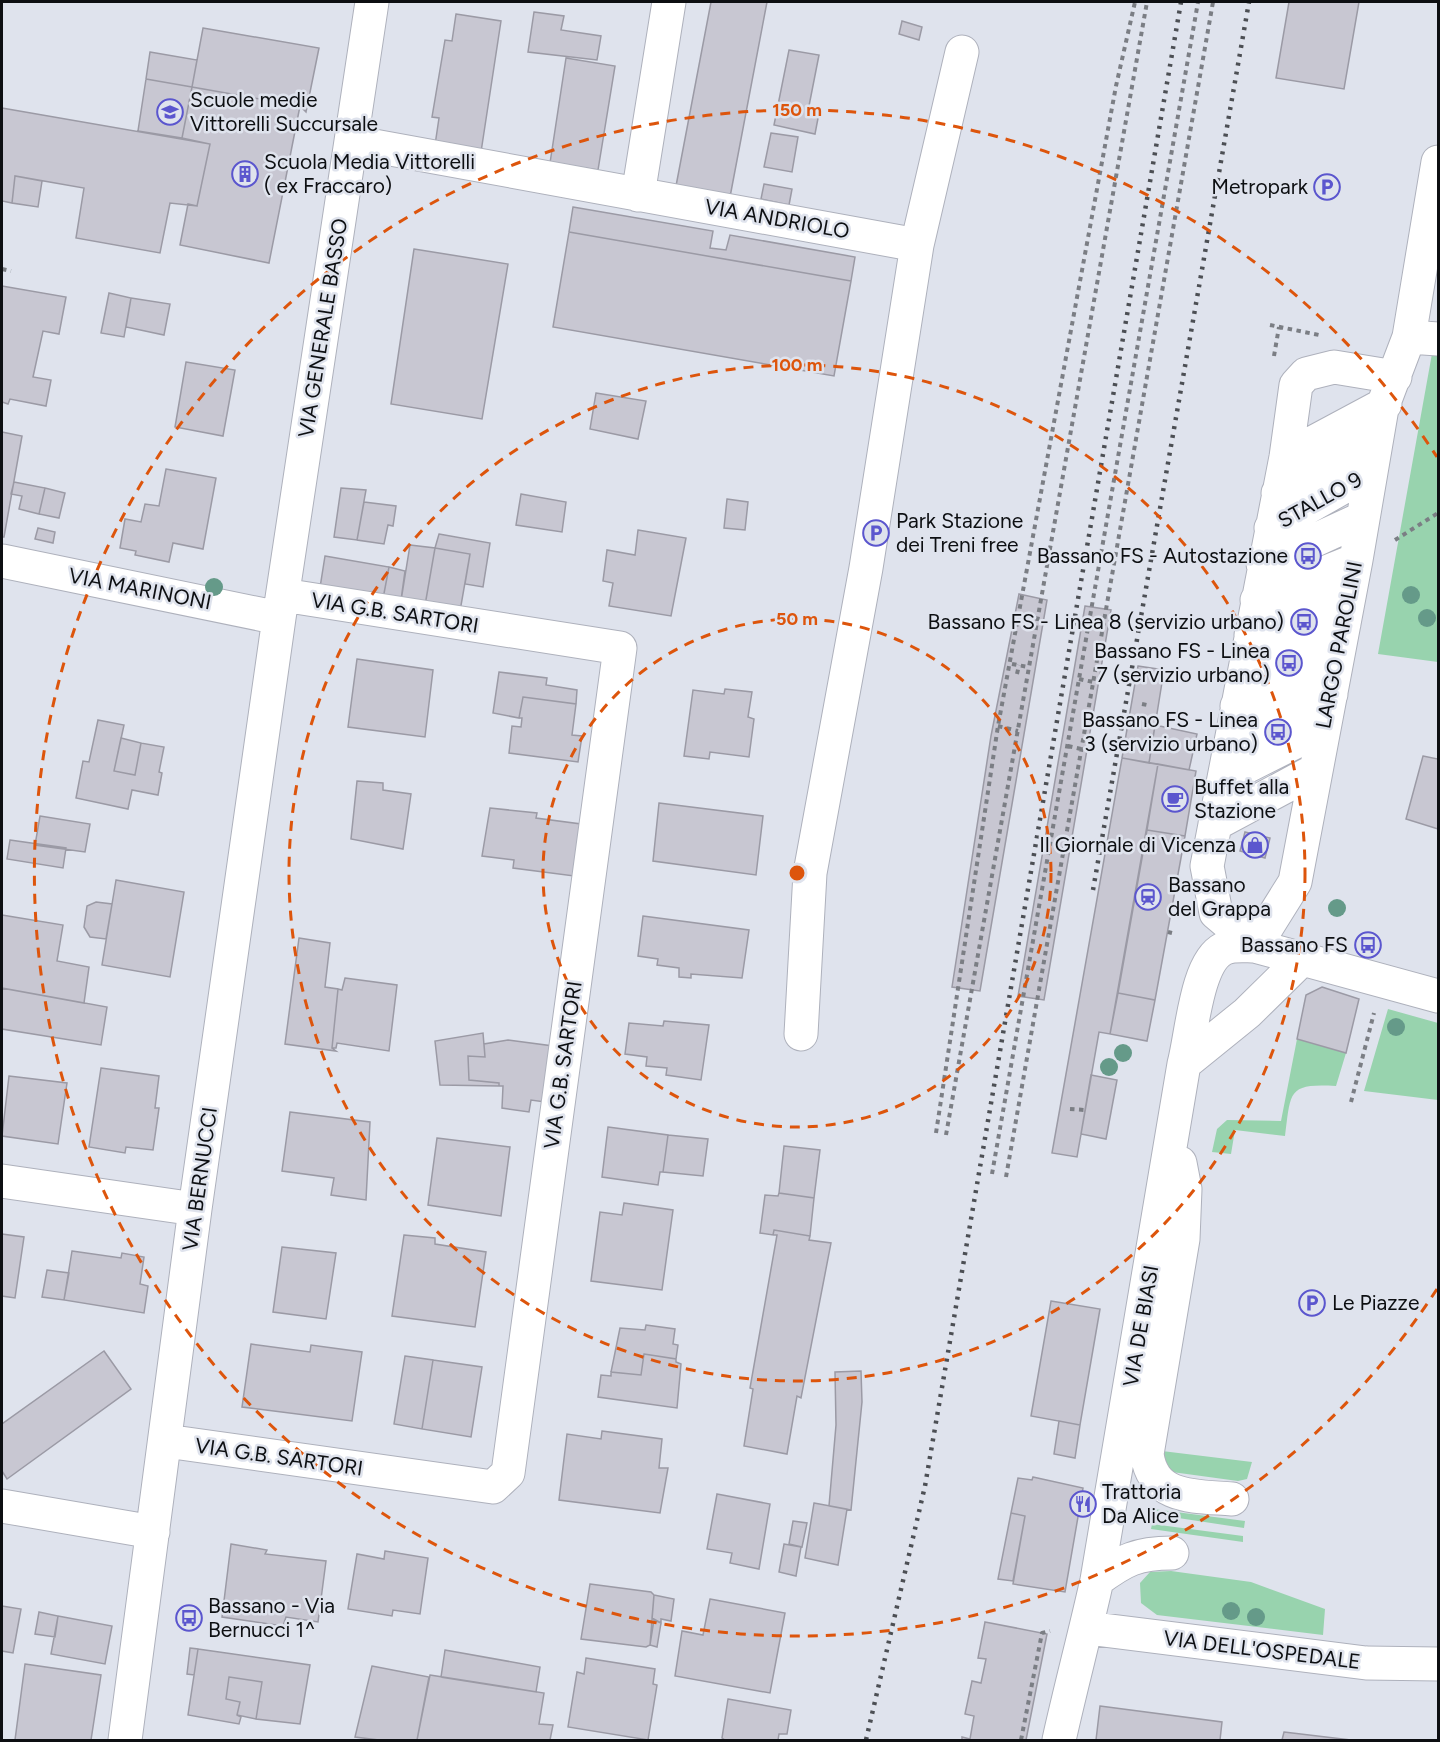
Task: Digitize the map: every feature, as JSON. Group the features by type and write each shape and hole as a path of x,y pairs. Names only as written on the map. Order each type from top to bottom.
{"street":[{"name":"VIA GENERALE BASSO","path":"281,607 372,2"},
{"path":"638,195 669,2"},
{"path":"801,1035 810,873 866,568 917,245 962,52"},
{"name":"VIA ANDRIOLO","path":"352,142 917,245"},
{"name":"LARGO PAROLINI","path":"1188,1050 1246,1013 1281,952 1344,624 1382,408 1390,390 1424,338 1438,162"},
{"path":"1390,390 1334,367 1306,374 1296,385 1286,457 1263,564 1232,742 1207,866 1216,913 1281,952 1438,996"},
{"path":"1286,457 1390,390"},
{"path":"1278,493 1373,457"},
{"name":"STALLO 9","path":"1271,528 1373,457"},
{"path":"1263,564 1361,519"},
{"name":"VIA MARINONI","path":"2,561 281,607"},
{"path":"1257,600 1352,575"},
{"path":"1251,635 1352,575"},
{"name":"VIA BERNUCCI","path":"125,1740 195,1209 281,607"},
{"name":"VIA G.B. SARTORI","path":"166,1442 493,1487 508,1473 620,648 281,607"},
{"path":"1245,671 1344,624"},
{"path":"1237,706 1336,658"},
{"path":"1232,742 1331,694"},
{"path":"1224,778 1323,728"},
{"path":"1215,824 1316,770"},
{"name":"VIA DE BIASI","path":"1059,1740 1097,1580 1199,986 1206,968 1221,950 1231,946 1281,952"},
{"path":"1174,1129 1185,1189 1183,1239 1147,1454 1149,1470 1159,1482 1185,1495 1232,1499"},
{"path":"2,1181 195,1209"},
{"path":"2,1506 153,1532"},
{"path":"1097,1580 1124,1560 1147,1553 1172,1553"},
{"name":"VIA DELL'OSPEDALE","path":"1087,1628 1366,1663 1438,1664"}],"path":[{"path":"936,1133 998,726 1012,664 1116,86 1135,2"},
{"path":"946,1135 1146,2"},
{"path":"992,1174 1198,2"},
{"path":"1006,1177 1213,2"},
{"path":"2,269 11,271"},
{"path":"1394,540 1438,513"},
{"path":"1012,664 1029,668"},
{"path":"1017,674 1019,665"},
{"path":"1079,679 1093,682"},
{"path":"1084,687 1085,681"},
{"path":"1142,704 1147,705 1147,701"},
{"path":"998,726 1018,731"},
{"path":"1068,746 1081,749"},
{"path":"1351,1102 1376,1009"},
{"path":"1070,1109 1085,1110"},
{"path":"1021,1740 1042,1633"}],"green space":[{"path":"1433,348 1438,349 1438,662 1378,654"},
{"path":"1388,1009 1438,1023 1438,1100 1364,1091"},
{"path":"1297,1039 1346,1053 1336,1086 1308,1086 1294,1093 1285,1136 1235,1130 1231,1154 1212,1152 1217,1129 1227,1120 1281,1121"},
{"path":"1162,1451 1252,1462 1247,1479 1238,1481 1172,1472 1165,1469"},
{"path":"1153,1509 1245,1521 1244,1528 1152,1514"},
{"path":"1152,1524 1243,1536 1243,1542 1151,1529"},
{"path":"1171,1571 1251,1582 1325,1609 1323,1635 1157,1615 1141,1603 1140,1583 1150,1572"}],"building":[{"path":"711,2 767,2 730,197 676,186"},
{"path":"1289,2 1359,2 1344,89 1276,78"},
{"path":"534,12 564,16 561,30 601,36 597,60 528,52"},
{"path":"456,14 501,21 481,152 435,145 439,118 432,117 445,40 452,41"},
{"path":"902,21 922,27 919,40 899,34"},
{"path":"203,28 319,48 306,112 300,106 192,87"},
{"path":"789,50 819,55 808,111 819,113 815,134 774,125"},
{"path":"150,52 197,60 192,87 146,79"},
{"path":"566,58 615,66 598,170 550,163"},
{"path":"146,79 192,87 182,138 138,131"},
{"name":"Scuola Media Vittorelli ( ex Fraccaro)","path":"192,87 300,106 269,263 180,245 188,204 197,206 210,144 182,138"},
{"path":"2,108 210,144 197,206 170,203 160,253 76,238 84,188 15,176 12,203 2,201"},
{"path":"771,133 798,137 792,172 764,167"},
{"path":"15,176 42,181 38,207 12,203"},
{"path":"764,184 792,189 789,205 761,199"},
{"path":"573,207 713,231 710,248 726,250 730,235 855,257 851,281 569,232"},
{"path":"569,232 851,281 834,376 553,327"},
{"path":"414,249 508,264 482,419 391,404"},
{"path":"2,286 66,297 59,334 43,331 33,377 51,380 46,406 10,399 8,404 2,402"},
{"path":"109,293 131,298 124,337 101,333"},
{"path":"131,298 170,304 164,335 126,327"},
{"path":"186,362 235,370 223,436 175,427"},
{"path":"596,393 646,401 638,439 590,429"},
{"path":"2,432 22,436 4,537 2,537"},
{"path":"166,469 216,478 203,549 173,543 169,562 135,555 136,551 120,548 125,519 141,522 145,504 159,506"},
{"path":"14,482 45,488 39,514 19,509 22,496 11,494"},
{"path":"45,488 65,493 59,518 39,514"},
{"path":"341,488 366,490 357,540 334,537"},
{"path":"521,494 566,502 562,532 516,525"},
{"path":"727,499 748,502 745,530 724,528"},
{"path":"364,502 396,506 393,526 388,525 384,544 357,540"},
{"path":"38,528 55,532 53,543 35,539"},
{"path":"638,530 686,538 671,616 609,606 613,583 603,581 607,550 635,555"},
{"path":"439,534 490,543 483,587 465,584 470,554 435,548"},
{"path":"410,545 435,548 424,611 400,607"},
{"path":"435,548 470,554 459,617 424,611"},
{"path":"325,556 389,567 382,604 319,594"},
{"path":"389,567 405,571 400,607 382,604"},
{"path":"1019,594 1047,600 980,991 952,987 991,736"},
{"path":"1085,606 1111,610 1044,1000 1018,996"},
{"path":"357,659 433,670 425,737 348,727"},
{"path":"1138,666 1164,670 1149,763 1122,758"},
{"path":"499,672 547,678 546,685 577,690 576,704 523,697 519,718 493,713"},
{"path":"725,689 752,692 748,717 754,719 749,757 710,752 709,759 684,756 693,690 724,694"},
{"path":"523,697 576,704 572,735 582,736 578,762 509,753 512,726 521,727 522,718 519,718"},
{"path":"98,720 124,725 114,771 135,775 141,743 164,747 159,772 162,773 158,795 132,790 128,809 76,798 83,761 89,762"},
{"path":"1155,725 1197,734 1189,770 1149,763"},
{"path":"121,738 141,743 135,775 114,771"},
{"path":"1423,756 1438,759 1438,829 1406,819"},
{"path":"1122,758 1158,764 1110,1034 1099,1032 1077,1157 1052,1153"},
{"path":"1158,764 1196,771 1185,836 1147,830"},
{"path":"357,781 383,783 383,790 411,794 403,849 351,839"},
{"path":"659,803 763,816 756,875 653,861"},
{"path":"490,808 537,813 536,818 581,824 574,876 513,868 514,860 482,856"},
{"path":"40,816 90,824 85,852 35,845"},
{"path":"1147,830 1185,836 1155,1000 1118,993"},
{"name":"Il Giornale di Vicenza","path":"1245,832 1270,838 1265,858 1240,851"},
{"path":"10,840 66,848 63,868 7,859"},
{"path":"116,880 184,892 170,977 102,965"},
{"path":"96,902 112,904 106,939 90,937 84,927 87,906"},
{"path":"2,915 63,925 57,961 89,967 84,1003 2,988"},
{"path":"643,916 749,930 742,978 691,974 691,978 679,977 679,968 657,965 658,959 638,956"},
{"path":"299,938 330,943 325,987 338,989 332,1048 336,1051 285,1044"},
{"path":"345,978 397,985 389,1051 337,1043 336,1048 332,1048 338,989 342,990"},
{"path":"1322,987 1359,999 1346,1053 1297,1039 1306,995"},
{"path":"2,988 107,1007 101,1045 2,1029"},
{"path":"1118,993 1155,1000 1147,1041 1110,1034"},
{"path":"664,1021 709,1025 701,1080 666,1075 667,1068 646,1066 647,1057 625,1054 629,1023 663,1026"},
{"path":"483,1033 485,1057 468,1056 469,1080 499,1083 499,1086 440,1085 435,1041"},
{"path":"508,1040 553,1046 545,1102 531,1100 529,1112 502,1108 503,1086 499,1086 499,1083 469,1080 468,1056 485,1057 484,1044"},
{"path":"101,1068 159,1076 155,1108 159,1108 153,1150 126,1147 125,1153 89,1147"},
{"path":"1091,1075 1117,1080 1106,1139 1081,1134"},
{"path":"9,1076 67,1083 58,1144 2,1136"},
{"path":"290,1112 370,1122 366,1200 331,1195 334,1178 282,1171"},
{"path":"608,1127 668,1135 663,1172 660,1172 658,1185 602,1177"},
{"path":"668,1135 708,1139 703,1176 663,1172"},
{"path":"437,1138 510,1147 501,1216 428,1205"},
{"path":"784,1146 820,1150 814,1198 779,1193"},
{"path":"779,1193 814,1198 810,1236 774,1230 773,1235 760,1233 765,1195 778,1196"},
{"path":"624,1203 673,1210 662,1290 591,1281 600,1212 622,1215"},
{"path":"774,1230 810,1236 809,1240 831,1243 801,1398 797,1396 787,1454 744,1446 753,1389 750,1388 777,1235 773,1235"},
{"path":"2,1234 24,1237 15,1298 2,1296"},
{"path":"404,1235 435,1238 435,1244 486,1252 475,1327 392,1316"},
{"path":"282,1247 336,1253 326,1319 273,1312"},
{"path":"72,1251 121,1258 122,1253 144,1257 140,1284 148,1286 144,1313 64,1300"},
{"path":"47,1270 69,1273 64,1300 42,1297"},
{"path":"1051,1301 1100,1309 1080,1425 1031,1416"},
{"path":"646,1325 675,1329 673,1344 678,1345 676,1359 644,1354 641,1375 611,1372 620,1328 645,1330"},
{"path":"251,1344 310,1352 311,1345 362,1352 352,1421 242,1407"},
{"path":"104,1351 131,1389 7,1479 2,1471 2,1424"},
{"path":"644,1354 676,1359 676,1362 681,1364 677,1408 598,1397 601,1375 611,1376 611,1372 641,1375"},
{"path":"405,1356 433,1360 422,1429 394,1424"},
{"path":"433,1360 482,1367 471,1437 422,1429"},
{"path":"861,1371 862,1402 851,1510 829,1506 836,1425 835,1372"},
{"path":"1059,1421 1080,1425 1075,1458 1054,1454"},
{"path":"602,1431 662,1439 659,1468 668,1468 660,1513 559,1500 567,1434 601,1439"},
{"path":"1033,1477 1083,1488 1065,1592 1013,1584 1025,1516 1011,1513 1018,1478 1032,1480"},
{"path":"717,1494 770,1504 759,1569 730,1563 732,1553 707,1549"},
{"path":"814,1503 847,1509 838,1565 805,1558"},
{"path":"1011,1513 1025,1516 1013,1581 998,1579"},
{"path":"793,1521 807,1523 802,1547 789,1544"},
{"path":"231,1544 267,1550 265,1554 326,1561 318,1622 286,1617 283,1626 222,1617"},
{"path":"784,1544 801,1547 796,1576 779,1572"},
{"path":"385,1551 428,1558 420,1614 393,1610 392,1616 348,1609 357,1554 384,1559"},
{"path":"590,1584 651,1592 654,1595 650,1645 646,1647 581,1639"},
{"path":"654,1595 674,1599 671,1621 661,1619 661,1623 652,1618"},
{"path":"710,1599 785,1613 770,1693 675,1676 682,1631 703,1635"},
{"path":"2,1606 21,1609 13,1653 2,1651"},
{"path":"39,1612 58,1616 55,1637 35,1634"},
{"path":"58,1616 112,1626 105,1664 51,1654"},
{"path":"654,1620 661,1623 657,1647 650,1645"},
{"path":"985,1622 1047,1634 1026,1740 962,1740 962,1737 970,1739 974,1716 965,1714 972,1681 981,1683 986,1659 978,1658"},
{"path":"190,1648 198,1649 194,1675 187,1674"},
{"path":"198,1649 310,1665 300,1724 256,1719 262,1682 229,1677 226,1699 240,1702 237,1715 241,1717 239,1724 188,1715"},
{"path":"445,1650 540,1667 536,1692 441,1677"},
{"path":"586,1658 655,1669 653,1684 657,1685 648,1740 568,1727 577,1672 584,1674"},
{"path":"25,1664 101,1675 91,1740 15,1740"},
{"path":"372,1666 429,1677 417,1740 379,1740 355,1737"},
{"path":"430,1675 544,1693 539,1724 553,1725 550,1740 417,1740"},
{"path":"229,1677 262,1682 256,1719 237,1715 240,1702 226,1699"},
{"path":"728,1699 791,1710 787,1734 779,1734 778,1740 725,1740 722,1738"},
{"path":"1100,1706 1222,1722 1220,1740 1096,1740"},
{"path":"1284,1732 1351,1740 1282,1740"}],"railway":[{"path":"866,1740 925,1486 1181,2"},
{"path":"1093,890 1249,2"}],"place":[{"name":"Scuole medie Vittorelli Succursale","path":"170,112"},
{"name":"Scuola Media Vittorelli ( ex Fraccaro)","path":"245,174"},
{"name":"Metropark","path":"1327,187"},
{"name":"Park Stazione dei Treni free","path":"876,533"},
{"name":"Bassano FS - Autostazione","path":"1308,556"},
{"name":"Bassano FS - Linea 8 (servizio urbano)","path":"1304,622"},
{"name":"Bassano FS - Linea 7 (servizio urbano)","path":"1289,663"},
{"name":"Bassano FS - Linea 3 (servizio urbano)","path":"1278,732"},
{"name":"Buffet alla Stazione","path":"1175,799"},
{"name":"Il Giornale di Vicenza","path":"1255,845"},
{"name":"Bassano del Grappa","path":"1148,897"},
{"name":"Bassano FS","path":"1368,945"},
{"name":"Le Piazze","path":"1312,1303"},
{"name":"Trattoria Da Alice","path":"1083,1504"},
{"name":"Bassano - Via Bernucci 1^","path":"189,1618"}]}
